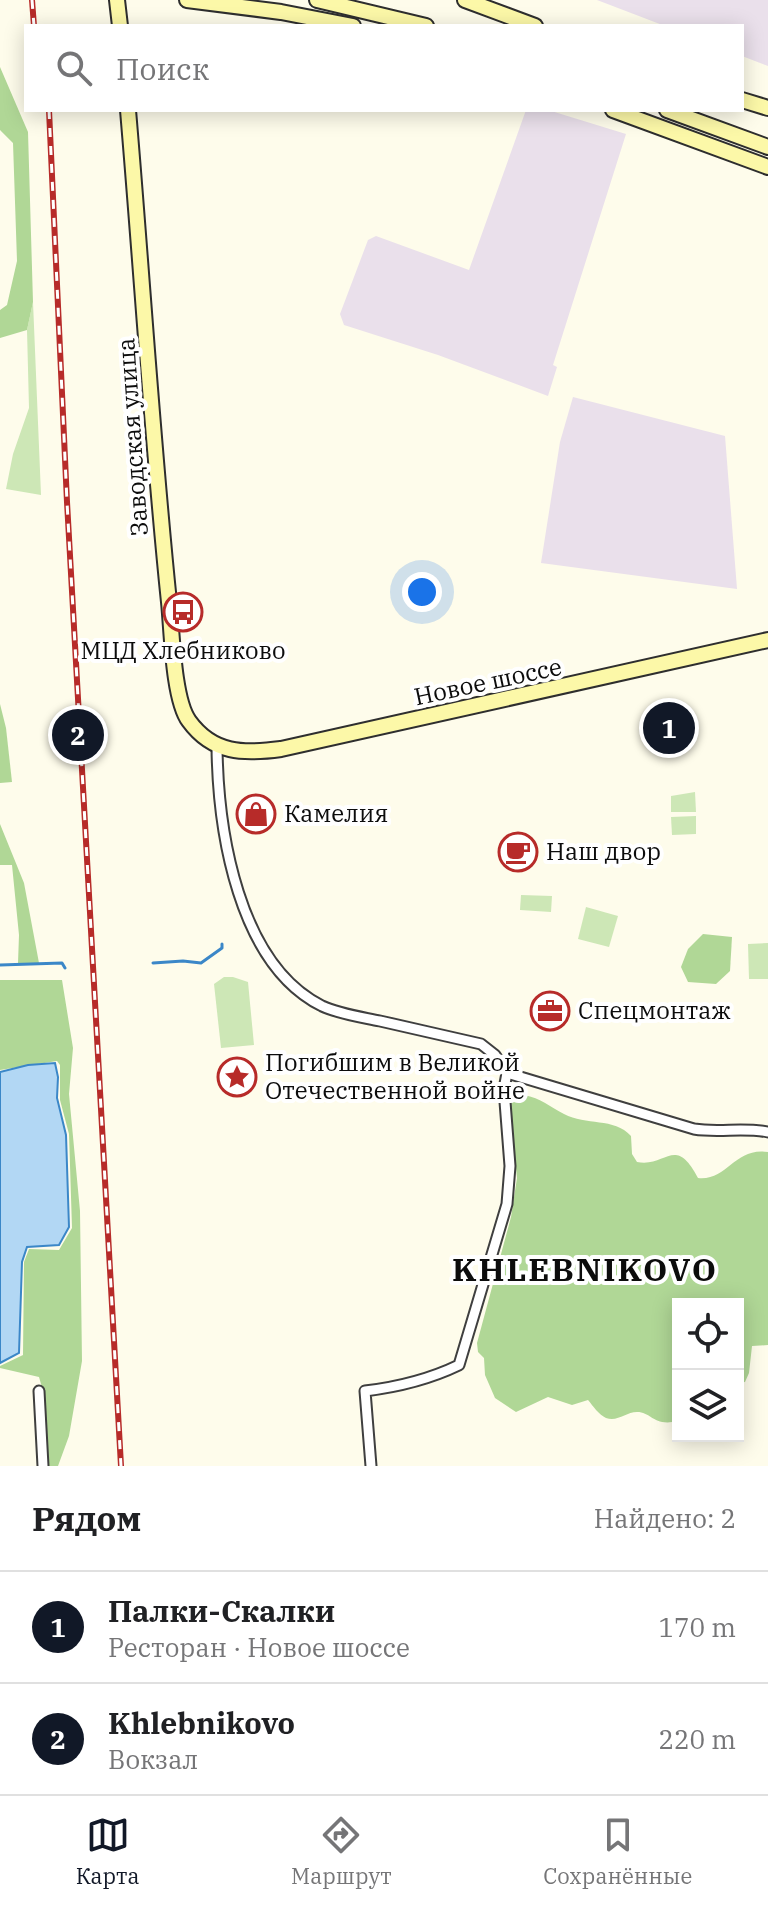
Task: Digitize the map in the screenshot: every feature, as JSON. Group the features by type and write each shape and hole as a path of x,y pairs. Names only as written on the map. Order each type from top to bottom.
{"street":[{"path":"117,0 120,24"},
{"path":"187,0 281,12 343,24"},
{"path":"317,0 418,24"},
{"path":"465,0 530,24"},
{"path":"744,101 768,108"},
{"name":"Заводская улица","path":"128,112 165,566 179,696 187,719 217,747"},
{"path":"619,112 768,167"},
{"path":"672,112 768,147"},
{"name":"Новое шоссе","path":"217,747 240,753 281,749 768,640"},
{"path":"217,747 220,801 234,876 258,938 284,979 322,1006 481,1044 495,1055 507,1073 694,1129 738,1128 768,1132"},
{"path":"371,1466 365,1391 390,1388 441,1374 459,1365 507,1204 510,1166 504,1089 507,1073"},
{"path":"39,1391 43,1466"}],"shaded area":[{"path":"597,0 768,0 768,66 744,57 744,24 660,24"},
{"path":"525,112 554,112 626,134 553,365 557,367 548,396 438,355 344,325 340,314 368,240 376,236 469,270"},
{"path":"573,397 725,436 737,589 541,563 560,442"}],"green space":[{"path":"0,67 28,132 33,302 27,330 0,338 0,310 7,305 17,261 13,143 0,130"},
{"path":"33,302 41,495 6,489 13,454 29,408 27,330"},
{"path":"0,704 12,782 0,783"},
{"path":"695,792 696,812 671,812 671,796"},
{"path":"696,816 696,834 672,835 671,817"},
{"path":"0,824 24,883 39,963 18,963 19,935 12,865 0,865"},
{"path":"521,895 552,896 551,912 520,910"},
{"path":"586,907 618,916 609,947 578,939"},
{"path":"703,934 732,937 730,971 716,984 688,982 681,967 688,949"},
{"path":"768,943 768,979 749,979 748,944"},
{"path":"224,977 248,982 254,1045 221,1048 214,984"},
{"path":"0,980 62,980 73,1048 69,1094 80,1211 82,1361 69,1436 58,1466 47,1466 43,1391 39,1377 0,1366 23,1355 24,1262 29,1249 59,1250 72,1228 69,1134 60,1100 60,1065 57,1061 0,1070"},
{"path":"524,1095 540,1100 572,1118 616,1126 631,1136 632,1154 637,1162 647,1163 676,1155 690,1165 698,1178 717,1174 747,1154 768,1152 768,1345 752,1346 745,1382 744,1298 672,1298 672,1422 658,1421 637,1412 610,1419 601,1415 588,1400 572,1405 548,1397 516,1412 495,1398 477,1343 511,1217 517,1178 509,1102 515,1096"}],"water":[{"path":"55,1063 57,1098 66,1135 69,1227 59,1245 27,1247 22,1262 19,1353 0,1363 0,1072"}],"waterway":[{"path":"153,963 201,963 222,948 222,944"},
{"path":"0,965 62,963 65,968"}],"railway":[{"path":"32,0 34,24"},
{"path":"49,112 67,502 121,1466"}],"place":[{"name":"МЦД Хлебниково","path":"183,612"},
{"name":"Палки-Скалки","path":"669,728"},
{"name":"Khlebnikovo","path":"78,735"},
{"name":"Камелия","path":"256,814"},
{"name":"Наш двор","path":"518,852"},
{"name":"Спецмонтаж","path":"550,1011"},
{"name":"Погибшим в Великой Отечественной войне","path":"237,1077"}],"district":[{"name":"KHLEBNIKOVO","path":"585,1270"}]}
